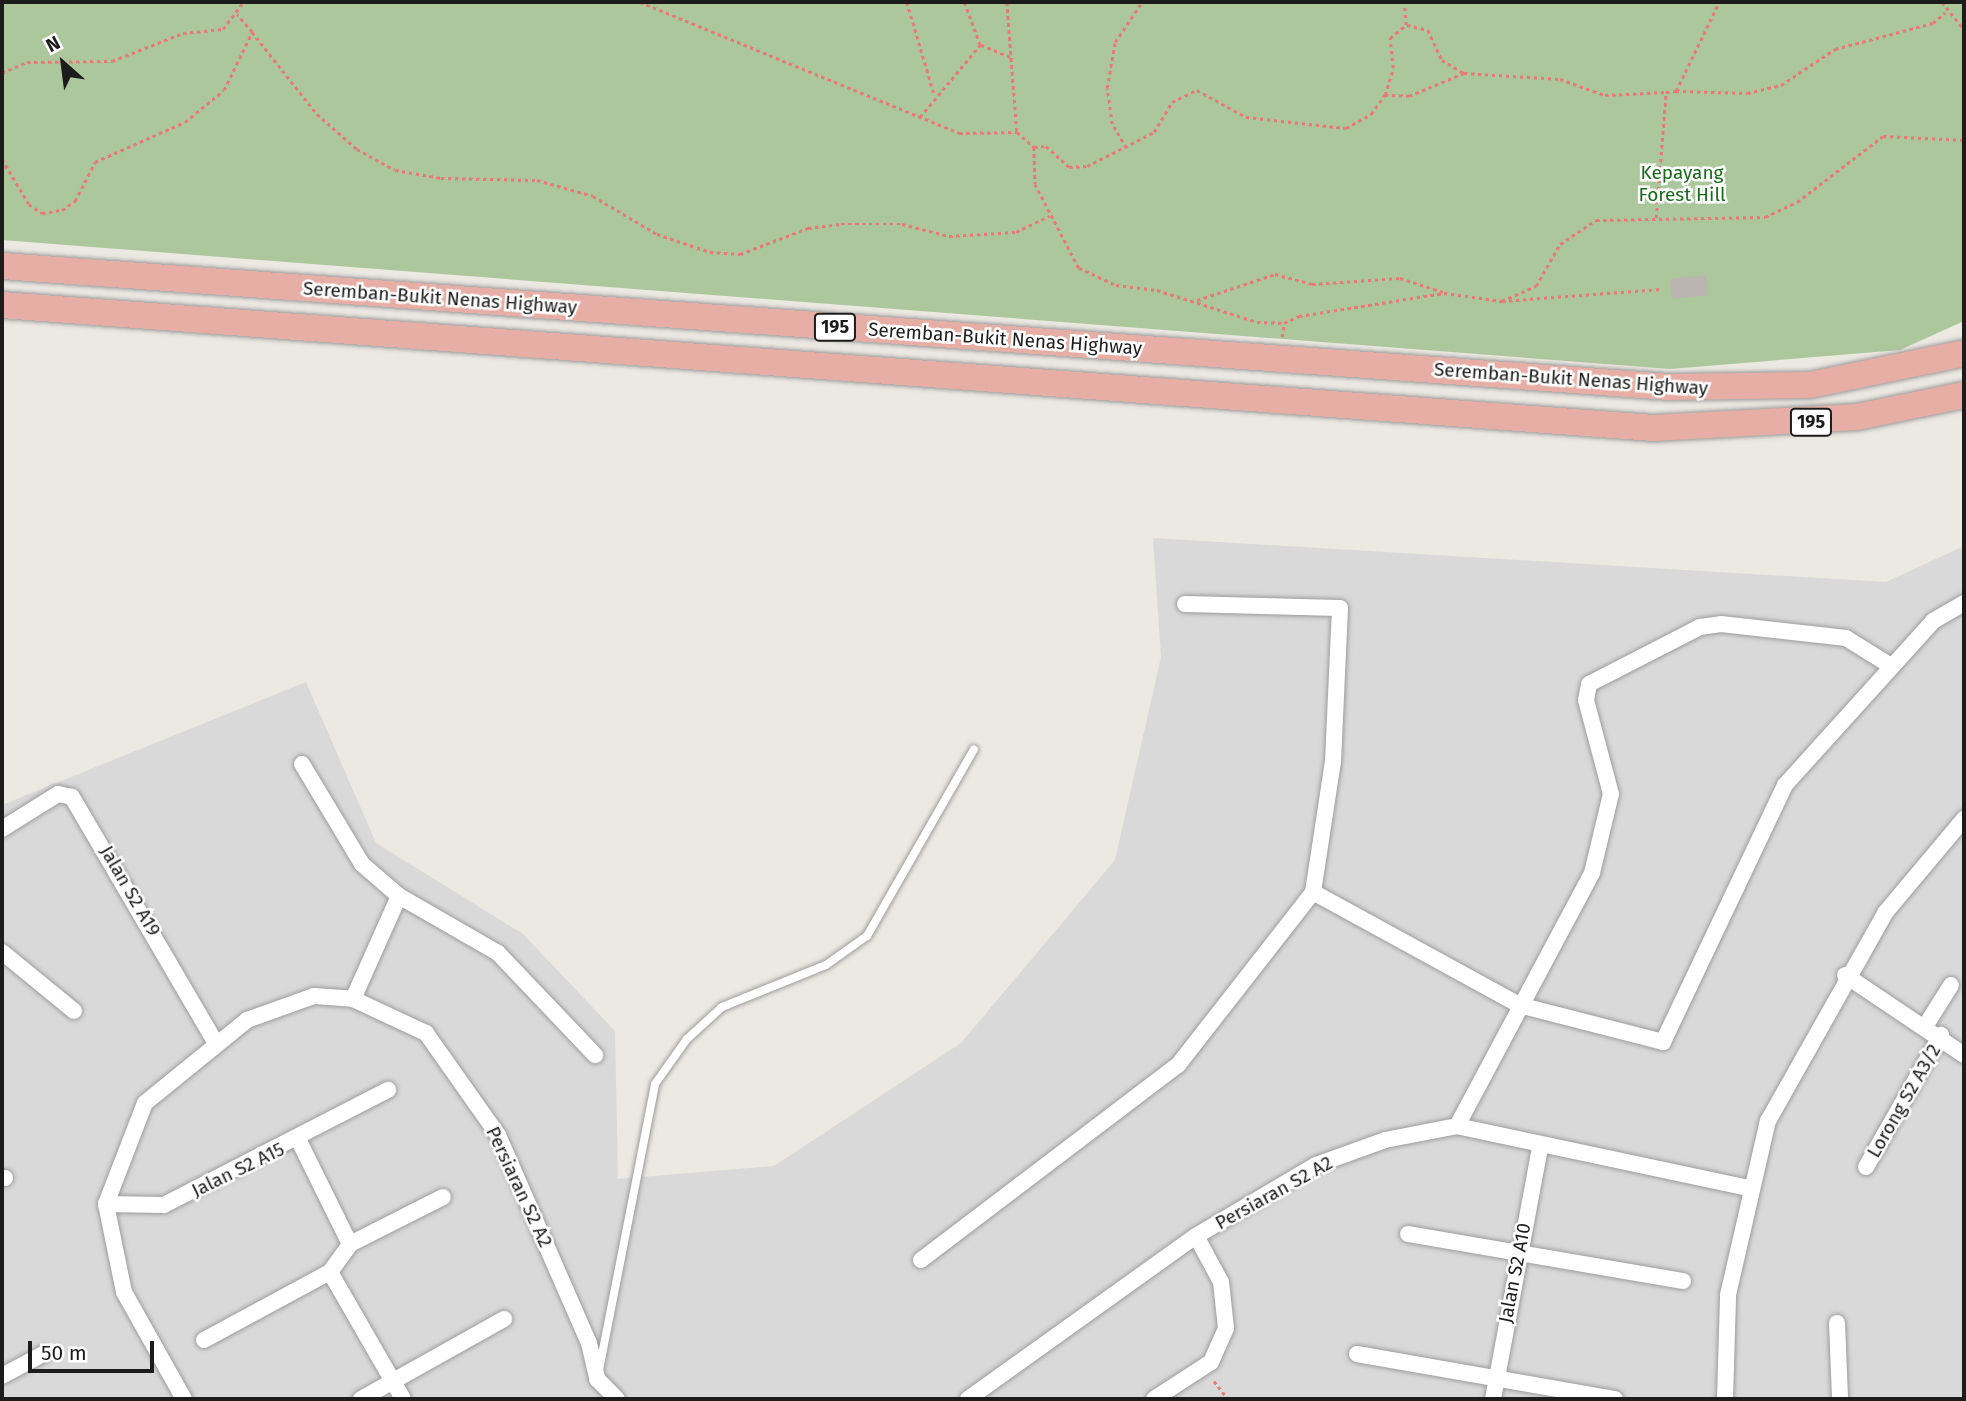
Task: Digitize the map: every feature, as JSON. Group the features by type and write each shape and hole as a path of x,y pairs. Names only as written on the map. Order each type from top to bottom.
{"highway":[{"name":"Seremban-Bukit Nenas Highway","path":"2,266 1314,361 1740,388 1810,385 1924,364 1964,353"},
{"name":"Seremban-Bukit Nenas Highway","path":"2,305 1654,428 1857,417 1964,395"},
{"path":"1924,364 1964,345"}],"street":[{"path":"1313,892 1519,1005 1663,1042 1773,802 1933,621 1964,603"},
{"path":"921,1260 1178,1065 1313,892 1333,762 1340,608 1185,604"},
{"path":"1457,1126 1519,1005 1592,873 1611,794 1586,700 1589,684 1700,627 1721,624 1846,638 1891,666"},
{"path":"302,764 349,850 399,896 498,953 595,1055"},
{"name":"Jalan S2 A19","path":"2,829 16,817 58,794 72,797 215,1041"},
{"path":"1725,1399 1728,1295 1749,1188 1782,1087 1845,975 1885,914 1964,819"},
{"path":"353,999 399,896"},
{"path":"2,952 74,1011"},
{"path":"1845,975 1941,1035 1964,1055"},
{"path":"1926,1025 1951,985"},
{"name":"Persiaran S2 A2","path":"106,1204 145,1103 215,1041 247,1020 314,996 353,999 426,1033 498,1135 589,1343 597,1379"},
{"name":"Lorong S2 A3/2","path":"1867,1167 1941,1035"},
{"path":"299,1141 388,1090"},
{"name":"Persiaran S2 A2","path":"968,1399 1196,1236 1316,1165 1385,1140 1457,1126 1540,1148 1749,1188"},
{"name":"Jalan S2 A15","path":"106,1204 164,1205 299,1141 350,1244"},
{"name":"Jalan S2 A10","path":"1493,1399 1494,1380 1540,1148"},
{"path":"204,1340 330,1272 350,1244 443,1197"},
{"path":"106,1204 124,1292 184,1399"},
{"path":"1408,1234 1683,1281"},
{"path":"1154,1399 1203,1367 1226,1328 1221,1282 1196,1236"},
{"path":"330,1272 402,1399"},
{"path":"361,1399 503,1319"},
{"path":"1837,1323 1840,1399"},
{"path":"2,1377 43,1354"},
{"path":"1357,1354 1615,1399"},
{"path":"597,1379 617,1399"}],"lane":[{"path":"597,1379 655,1084 687,1038 722,1007 826,965 867,936 974,749"}],"path":[{"path":"2,73 27,62 111,61 183,33 223,29 237,15 243,2"},
{"path":"640,2 959,133 1017,132 1034,147 1046,146 1069,167 1126,148 1154,132 1171,102 1197,90 1246,117 1346,128 1371,114 1385,95 1393,68 1390,38 1406,25"},
{"path":"906,2 934,94"},
{"path":"931,2 946,2"},
{"path":"964,2 980,45 1014,58"},
{"path":"1007,2 1014,58 1017,132"},
{"path":"1126,148 1112,124 1107,88 1115,42 1142,2"},
{"path":"1404,2 1406,25"},
{"path":"1676,91 1719,2"},
{"path":"1942,2 1945,13 1964,29"},
{"path":"1385,95 1409,96 1464,73 1560,79 1605,95 1676,91 1747,93 1781,85 1835,49 1933,23 1945,13"},
{"path":"237,15 317,114 357,149 395,170 441,178 537,180 593,196 647,229 701,250 740,254 808,228 865,222 949,236 1016,232 1049,216"},
{"path":"1406,25 1428,30 1443,60 1464,73"},
{"path":"2,159 29,204 42,213 62,210 109,152 200,114 224,90 252,32"},
{"path":"920,117 934,94 980,45"},
{"path":"1656,218 1666,92"},
{"path":"1502,301 1535,286 1560,244 1597,220 1765,217 1797,202 1883,136 1964,140"},
{"path":"1034,147 1035,184 1049,216 1079,268 1116,285 1194,301 1257,322 1284,323 1444,293"},
{"path":"1194,301 1275,274 1312,284 1400,278 1444,293 1502,301 1662,289"},
{"path":"1284,323 1280,334 1287,346 1314,361"},
{"path":"1203,1367 1228,1399"}],"shaded area":[{"path":"1153,538 1886,582 1964,546 1964,1399 2,1399 2,805 306,682 376,843 523,934 615,1031 618,1179 774,1166 961,1043 1115,860 1161,657"}],"green space":[{"name":"Kepayang Forest Hill","path":"2,2 1964,2 1964,321 1900,350 1670,369 2,240"}],"building":[{"path":"1706,275 1708,295 1672,299 1670,279"}]}
